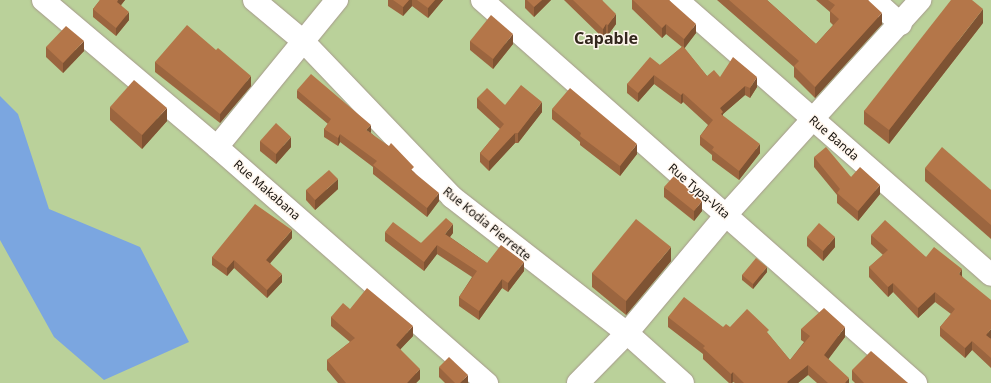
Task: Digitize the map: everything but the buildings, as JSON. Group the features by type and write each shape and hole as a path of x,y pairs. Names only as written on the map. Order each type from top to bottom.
{"street":[{"name":"Rue Makabana","path":"43,0 217,147 488,383"},
{"name":"Rue Kodia Pierrette","path":"254,0 303,41 452,198 627,333 683,383"},
{"path":"217,147 337,0"},
{"name":"Rue Typa-Vita","path":"482,0 916,383"},
{"name":"Rue Banda","path":"678,0 991,275"},
{"path":"874,0 901,24"},
{"path":"578,383 627,333 726,215 901,24 920,0"}],"green space":[{"path":"0,0 991,0 991,383 0,383"}],"water":[{"path":"0,96 18,114 49,209 140,247 189,342 104,380 54,337 0,240"}],"district":[{"name":"Capable","path":"606,38"}]}
